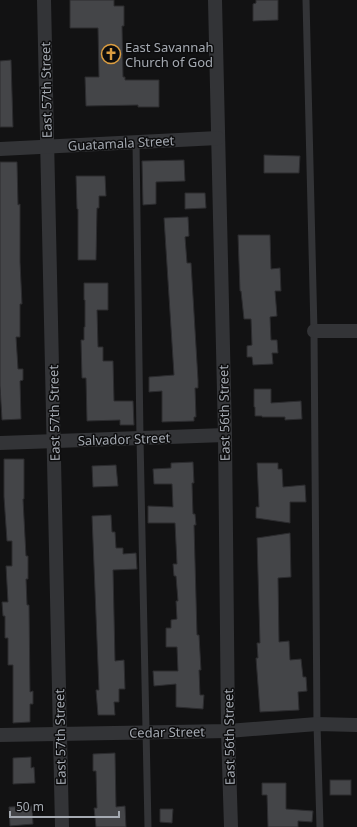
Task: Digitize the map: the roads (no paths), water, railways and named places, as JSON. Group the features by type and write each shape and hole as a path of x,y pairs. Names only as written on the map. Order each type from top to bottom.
{"street":[{"name":"East 57th Street","path":"44,0 62,827"},
{"name":"East 56th Street","path":"215,0 225,435 228,730 231,827"},
{"name":"Guatamala Street","path":"0,149 218,138"},
{"path":"314,331 357,331"},
{"name":"Salvador Street","path":"0,443 225,435"},
{"name":"Cedar Street","path":"0,735 228,730 317,724 357,725"}],"lane":[{"path":"306,0 314,331 317,724 320,827"},
{"path":"136,142 148,827"}],"place":[{"name":"East Savannah Church of God","path":"111,54"}]}
